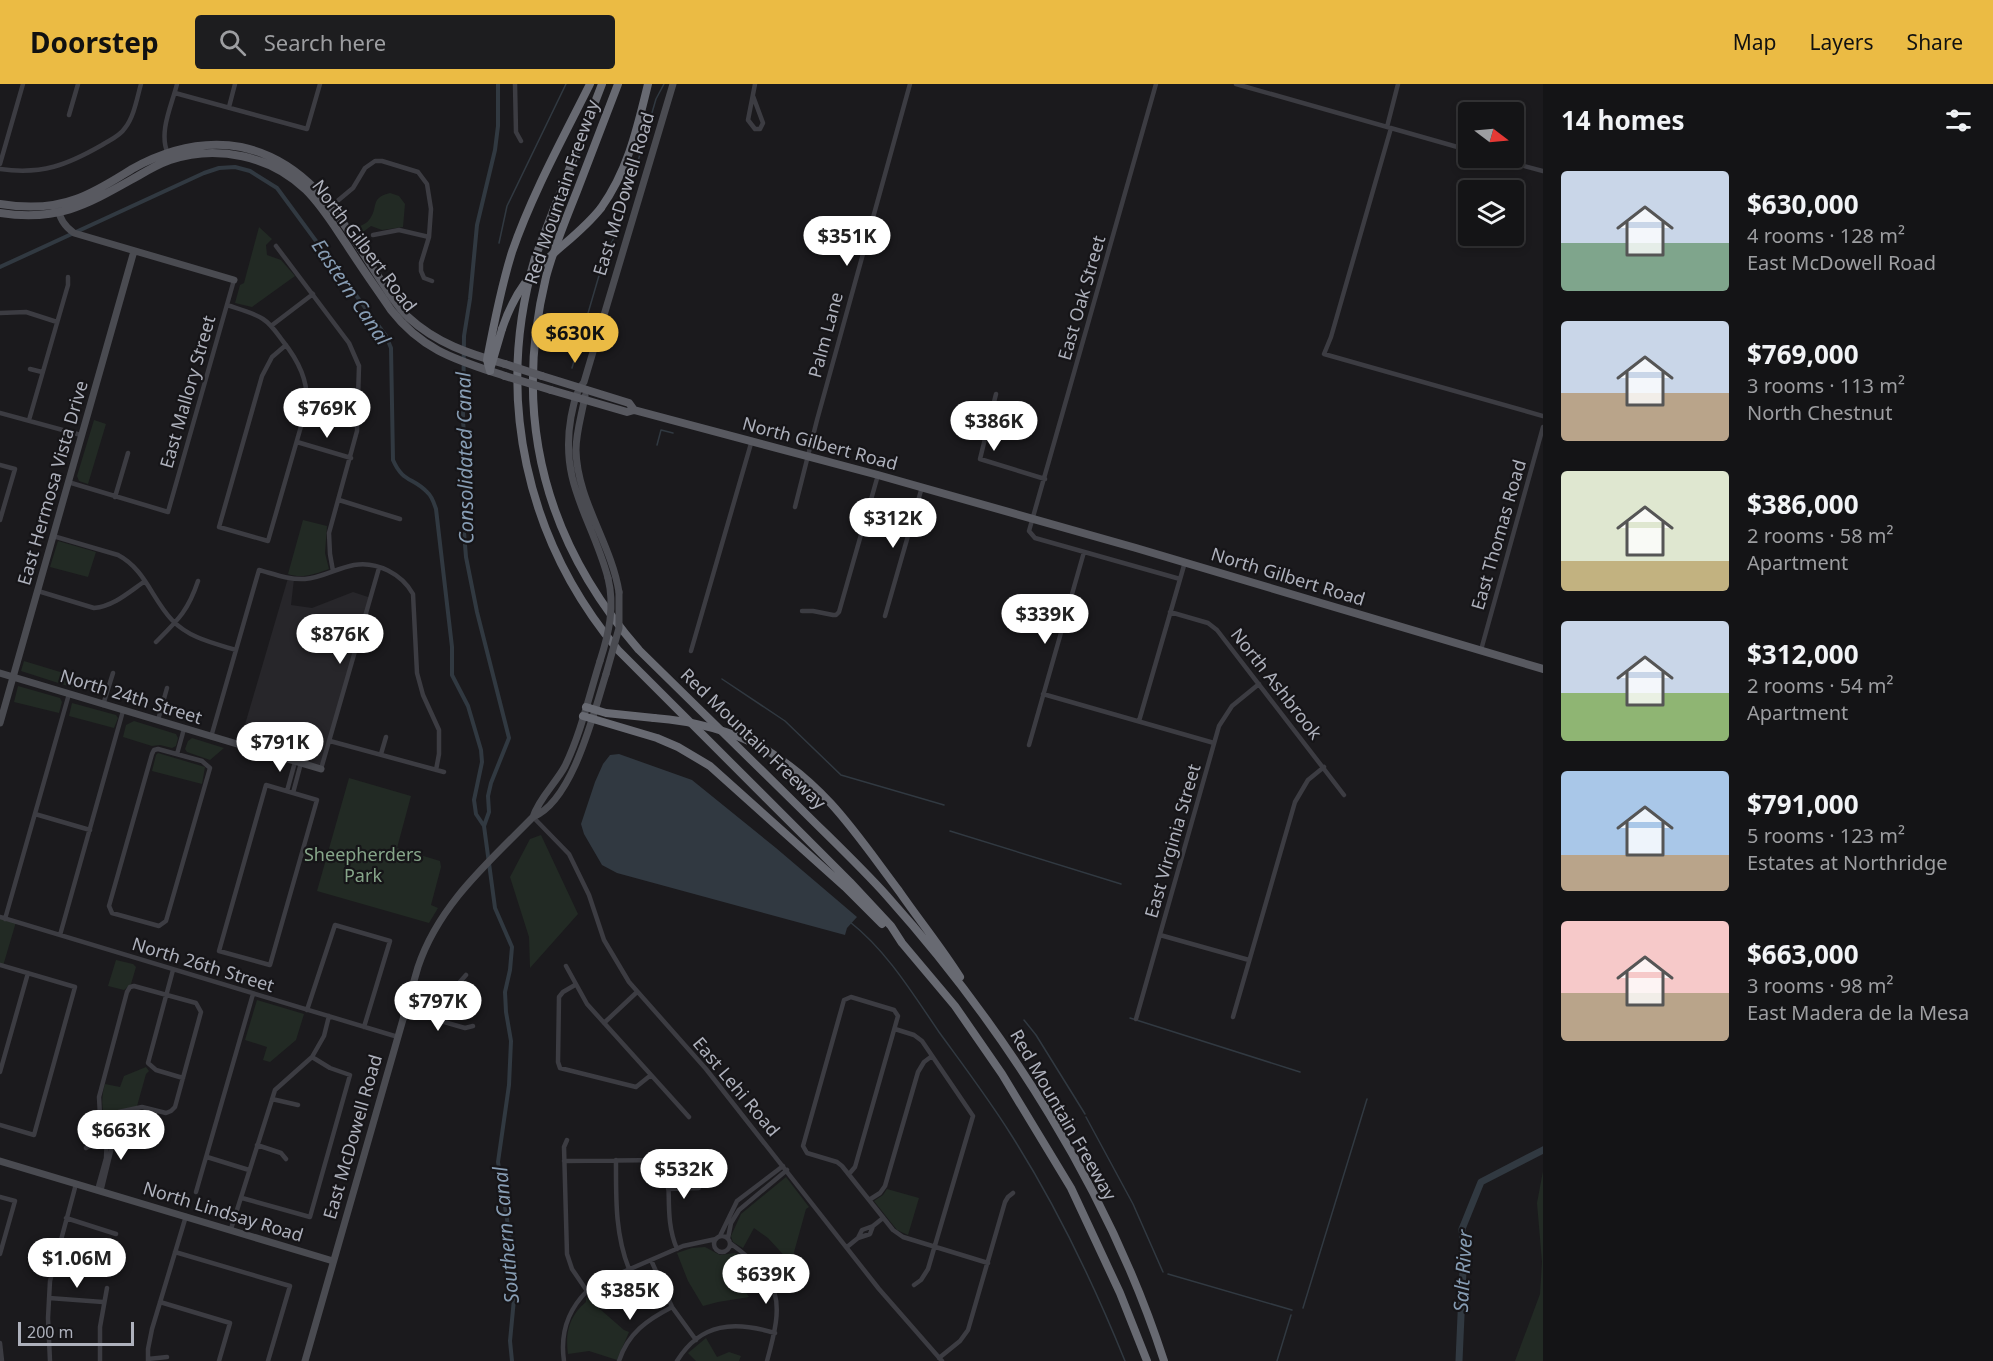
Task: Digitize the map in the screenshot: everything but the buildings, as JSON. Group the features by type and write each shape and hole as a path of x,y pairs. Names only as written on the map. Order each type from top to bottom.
{"highway":[{"path":"490,371 503,283 520,231 590,84"},
{"name":"Red Mountain Freeway","path":"602,84 546,227 523,305 517,378 519,422 526,466 540,516 569,582 602,631 618,650 891,926 902,943 932,976 971,1028 1054,1158 1094,1235 1147,1361"},
{"name":"Red Mountain Freeway","path":"618,84 551,261 536,333 533,402 537,444 549,497 562,530 594,592 639,650 863,870 946,965 990,1023 1086,1181 1135,1285 1164,1361"},
{"path":"490,360 512,303 525,282 581,231 601,208 618,182 631,151 648,84"},
{"path":"590,708 606,713 681,720 705,725 765,749 800,773 833,804 951,962 990,1023"},
{"path":"583,716 657,738 678,747 710,766 845,887 902,943"}],"main road":[{"name":"East McDowell Road","path":"533,816 543,813 570,774 592,720 590,708 611,616 608,578 576,494 569,469 568,442 575,397 583,386 673,84"},
{"name":"North Gilbert Road","path":"0,213 16,216 103,197 169,156 191,146 240,147 256,151 282,162 314,185 398,319 426,345 472,365 627,412 634,410 922,487 1185,562 1543,670"},
{"name":"North Gilbert Road","path":"0,204 58,208"},
{"path":"58,208 64,225 81,235 234,280"},
{"name":"North Gilbert Road","path":"328,208 399,306 424,330 452,347 551,379 583,386 628,403 634,410"},
{"name":"East Hermosa Vista Drive","path":"0,723 134,251"},
{"name":"East McDowell Road","path":"304,1361 422,955 436,926 453,900 533,816 536,807 564,768 583,716 590,708 606,674 619,628 620,592 611,558 584,491 577,461 577,430 585,400 583,386"},
{"name":"North 24th Street","path":"0,673 321,769"},
{"name":"North Lindsay Road","path":"0,1161 333,1261"}],"street":[{"path":"0,164 22,84"},
{"path":"69,115 78,84"},
{"path":"0,169 27,172 70,163 114,138 127,127 141,84"},
{"path":"169,156 164,146 164,133 177,84"},
{"path":"229,107 235,84"},
{"path":"175,93 307,129 320,84"},
{"path":"515,84 516,132 521,141"},
{"path":"753,96 763,123 760,129 754,129 748,120 755,84"},
{"name":"Palm Lane","path":"795,507 910,84"},
{"name":"East Oak Street","path":"1033,519 1156,84"},
{"path":"1236,84 1458,147"},
{"path":"1398,84 1389,128 1332,337 1324,354 1543,416"},
{"path":"328,208 354,188 365,168 375,161 418,172 424,178 429,192 431,209 429,237 421,263 421,271 424,278 432,281"},
{"path":"1524,166 1543,171"},
{"path":"373,235 399,230 429,237"},
{"path":"276,246 349,343 359,366 357,431 329,533 333,571"},
{"path":"29,420 68,285 68,276"},
{"name":"East Mallory Street","path":"115,497 168,512 234,280"},
{"path":"271,326 313,294"},
{"path":"227,305 255,315 271,326 286,345 300,364 308,399 268,541 219,527 262,376 272,357 286,345"},
{"path":"0,313 26,312 57,322"},
{"path":"30,369 42,372"},
{"path":"996,394 980,459 1045,479"},
{"path":"0,413 81,435"},
{"name":"East Thomas Road","path":"1480,651 1543,427"},
{"path":"691,651 752,440"},
{"path":"297,442 351,458"},
{"path":"68,482 115,497 128,453"},
{"path":"0,465 15,469 0,520"},
{"path":"802,611 813,610 836,615 878,475"},
{"path":"885,616 922,487"},
{"path":"339,500 400,519"},
{"path":"1033,519 1029,531 1035,538 1180,579"},
{"path":"53,536 118,555 133,564 166,614 175,623 197,638 236,650"},
{"path":"1029,745 1084,552"},
{"path":"133,564 137,560"},
{"path":"1139,721 1185,562"},
{"path":"211,737 259,570 294,579 311,578 354,565 380,568 397,574 413,594 417,673 423,695 439,730 436,770"},
{"path":"321,769 380,568"},
{"path":"38,591 94,608 103,607 119,599 145,581"},
{"path":"156,642 189,605 198,581"},
{"name":"North Ashbrook","path":"1170,612 1213,626 1344,795"},
{"path":"103,705 113,673"},
{"name":"East Virginia Street","path":"1136,1019 1219,726 1232,706 1259,684"},
{"path":"158,721 167,688"},
{"path":"2,918 35,814 69,694"},
{"path":"1043,694 1214,742"},
{"path":"60,935 123,711"},
{"path":"177,754 184,729"},
{"path":"381,754 386,737"},
{"path":"330,741 444,772"},
{"path":"159,749 177,754 202,761 210,768 169,910 163,924 159,926 110,911 108,906 154,750 159,749"},
{"path":"290,792 298,763"},
{"path":"1233,1017 1295,802 1308,780 1324,767"},
{"path":"266,785 290,792 317,800 270,965 219,951 266,785"},
{"path":"35,814 90,830"},
{"name":"East Lehi Road","path":"533,816 569,854 589,895 604,940 637,993 706,1070 902,1316 941,1360"},
{"name":"North 26th Street","path":"2,918 398,1037"},
{"path":"307,1010 334,924 390,941 364,1027"},
{"path":"1160,935 1249,960"},
{"path":"0,965 75,987 34,1135 0,1125"},
{"path":"566,966 587,1004 689,1117"},
{"path":"173,970 148,1063 156,1070 183,1078"},
{"path":"0,1072 28,973"},
{"path":"439,1020 451,992 466,975"},
{"path":"575,985 559,997 558,1062 560,1068 636,1087 651,1075"},
{"path":"99,1191 106,1158 107,1135 100,1116 98,1107 101,1087 130,987 134,986 196,1003 201,1012 175,1107 166,1113 142,1107 100,1116"},
{"path":"604,1023 637,993"},
{"path":"196,1192 253,994"},
{"path":"849,1174 855,1167 898,1016 894,1010 851,997 844,1000 803,1146 807,1153 837,1162 893,1230 903,1237 987,1263"},
{"path":"406,1011 465,1028 473,1026"},
{"path":"231,1229 275,1090 312,1057 324,1036 329,1016"},
{"path":"895,1029 915,1035 922,1041 972,1113 972,1121 926,1274 914,1285"},
{"path":"869,1200 880,1193 885,1186 918,1072 924,1062 932,1056"},
{"path":"242,1198 310,1217 350,1075 330,1068 312,1057"},
{"path":"272,1099 298,1105"},
{"path":"86,1148 107,1135"},
{"path":"567,1140 564,1147 567,1254 580,1284 587,1291"},
{"path":"258,1145 280,1153 286,1159"},
{"path":"207,1157 249,1170"},
{"path":"616,1160 618,1231 623,1254 630,1269"},
{"path":"564,1161 666,1160 670,1229 677,1249"},
{"path":"715,1247 737,1201 785,1168"},
{"path":"727,1251 729,1229 735,1216 785,1168"},
{"path":"50,1361 49,1298 54,1263 76,1184"},
{"path":"668,1189 699,1188"},
{"path":"941,1360 968,1330 1005,1202 1013,1193"},
{"path":"743,1195 750,1202"},
{"path":"0,1197 15,1201 0,1254"},
{"path":"167,1357 148,1360 150,1339 186,1216"},
{"path":"66,1218 116,1234"},
{"path":"847,1247 858,1238 862,1230 873,1226 883,1218"},
{"path":"564,1361 563,1336 568,1318 587,1291 600,1282 677,1249 718,1238 729,1241 760,1266 772,1287 777,1310 775,1333 767,1361"},
{"path":"702,1242 715,1247 720,1252 742,1252"},
{"path":"175,1252 290,1286 268,1361"},
{"path":"651,1260 672,1307 696,1340"},
{"path":"100,1361 100,1328 107,1288"},
{"path":"49,1298 103,1302"},
{"path":"160,1302 230,1323 219,1361"},
{"path":"620,1361 625,1346 634,1332 649,1319 672,1307"},
{"path":"677,1361 696,1340 714,1330 735,1325 775,1333"},
{"path":"0,1343 2,1361"}],"shaded area":[{"path":"288,578 294,579 291,605 312,608 353,592 371,598 321,769 239,745"},
{"path":"619,754 692,780 857,917 847,928 845,935 617,873 602,865 584,834 581,824 603,764 610,755"}],"green space":[{"path":"390,193 399,196 405,204 403,227 382,230 371,226 359,235 355,228 363,225 372,216 379,198"},
{"path":"259,227 272,239 266,245 267,255 281,260 295,276 252,307 235,303 240,285 244,283"},
{"path":"94,420 106,424 88,484 79,481 77,476"},
{"path":"303,520 327,526 325,553 329,569 298,576 288,574"},
{"path":"58,541 96,552 88,577 50,567"},
{"path":"24,661 80,678 77,689 21,671"},
{"path":"18,686 60,698 62,702 59,713 14,702"},
{"path":"72,703 116,715 118,718 114,728 69,716"},
{"path":"134,721 176,734 178,738 176,746 172,748 152,746 123,737 126,725"},
{"path":"192,738 224,748 210,760 187,752 185,749"},
{"path":"158,753 205,767 202,784 152,771"},
{"name":"Sheepherders Park","path":"349,778 411,796 397,848 440,861 441,867 431,905 438,908 429,923 317,891"},
{"path":"541,835 578,914 530,968 529,937 510,877 530,839"},
{"path":"0,917 16,922 3,966 0,965"},
{"path":"116,960 133,964 136,967 131,984 124,990 108,986"},
{"path":"257,1000 304,1014 296,1040 270,1062 263,1060 267,1047 245,1040"},
{"path":"146,1067 149,1071 146,1074 132,1124 125,1122 118,1145 114,1131 109,1130 103,1113 105,1084 120,1087 124,1076"},
{"path":"1543,1171 1543,1361 1515,1361 1540,1294 1542,1262 1537,1203"},
{"path":"786,1177 809,1207 806,1209 791,1263 768,1238 754,1228 743,1248 733,1242 731,1236 741,1214"},
{"path":"887,1189 919,1198 908,1235 897,1230 874,1201"},
{"path":"705,1247 720,1255 735,1253 741,1256 730,1274 740,1283 749,1297 703,1306 688,1281 677,1253"},
{"path":"586,1297 629,1332 617,1360 589,1351 568,1354 567,1339 570,1325 580,1307 586,1302"},
{"path":"706,1338 717,1357 729,1352 741,1356 739,1361 696,1361 688,1353"}],"waterway":[{"name":"Consolidated Canal","path":"498,84 498,126 495,150 477,225 464,336 463,421 466,455 464,532 466,557 477,612 509,738 491,783 488,796 489,812 484,826 495,908 512,947 505,992 511,1041 509,1085 498,1162 509,1232 514,1299 510,1341 512,1361"},
{"path":"499,243 507,206 566,84"},
{"path":"572,368 605,255 618,230 656,99 664,84"},
{"name":"Eastern Canal","path":"0,267 219,168 235,167 250,171 277,188 386,336 391,348 393,460 404,476 429,494 436,509 452,647 452,675 468,706 481,750 482,762 474,800 476,814 484,826"},
{"path":"657,445 661,430 673,433"},
{"path":"722,679 785,721 841,775 944,805"},
{"path":"950,831 1121,884"},
{"path":"850,922 876,946 899,974 984,1094 1027,1160 1073,1244 1125,1361"},
{"path":"1130,1018 1300,1072"},
{"path":"1024,1020 1036,1035 1085,1114"},
{"path":"1303,1308 1367,1099"},
{"path":"1086,1117 1133,1204 1163,1272"},
{"name":"Salt River","path":"1459,1361 1464,1248 1462,1229 1481,1182 1543,1150"},
{"path":"1168,1274 1292,1310"},
{"path":"1277,1361 1291,1315"}],"water label":[{"name":"Southern Canal","path":"506,1235"}]}
